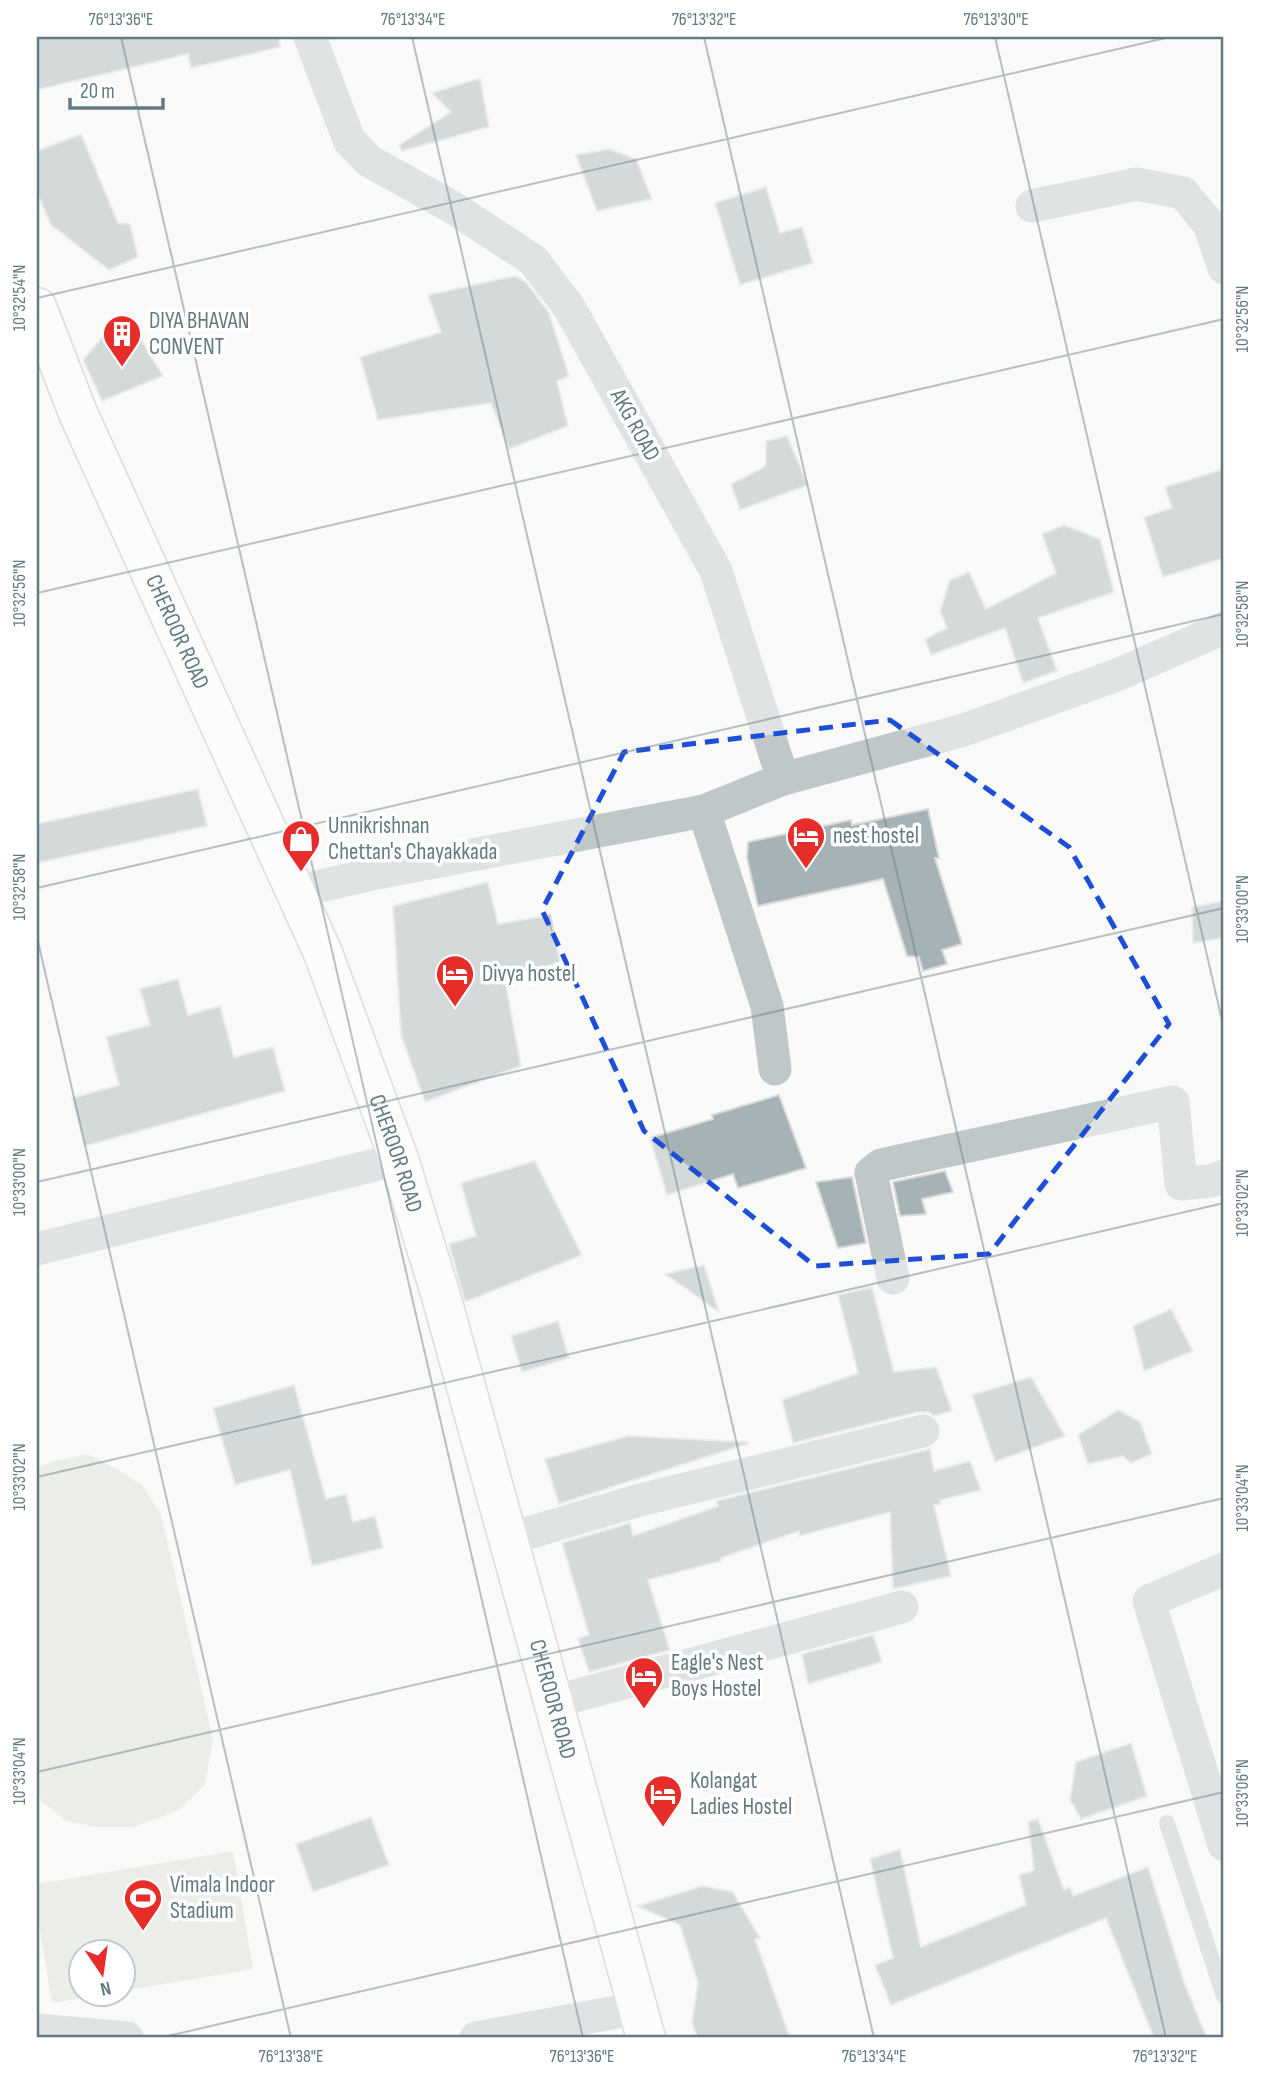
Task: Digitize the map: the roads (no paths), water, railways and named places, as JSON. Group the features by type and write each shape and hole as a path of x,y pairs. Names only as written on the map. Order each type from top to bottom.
{"main road":[{"name":"CHEROOR ROAD","path":"37,307 78,414 323,954 399,1159 441,1296 642,2023"}],"street":[{"name":"AKG ROAD","path":"310,37 349,140 369,161 452,207 533,260 569,307 716,571 783,779"},
{"path":"1032,206 1137,184 1183,193 1209,224 1224,268"},
{"path":"295,892 533,842 704,811 783,779 964,730 1117,675 1224,628"},
{"path":"704,811 767,1006 775,1069"},
{"path":"893,1278 871,1173 881,1165 1173,1102 1181,1184 1211,1181 1224,1176"},
{"path":"37,1249 399,1159"},
{"path":"508,1539 640,1500 923,1431"},
{"path":"1224,1569 1149,1601 1224,1845"},
{"path":"553,1702 902,1607"},
{"path":"476,2038 642,2023"},
{"path":"37,2030 127,2038"}],"lane":[{"path":"1167,1823 1224,1996"}],"place":[{"name":"DIYA BHAVAN CONVENT","path":"122,368"},
{"name":"nest hostel","path":"806,870"},
{"name":"Unnikrishnan Chettan's Chayakkada","path":"301,873"},
{"name":"Divya hostel","path":"455,1008"},
{"name":"Eagle's Nest Boys Hostel","path":"644,1710"},
{"name":"Kolangat Ladies Hostel","path":"663,1828"},
{"name":"Vimala Indoor Stadium","path":"143,1932"}]}
